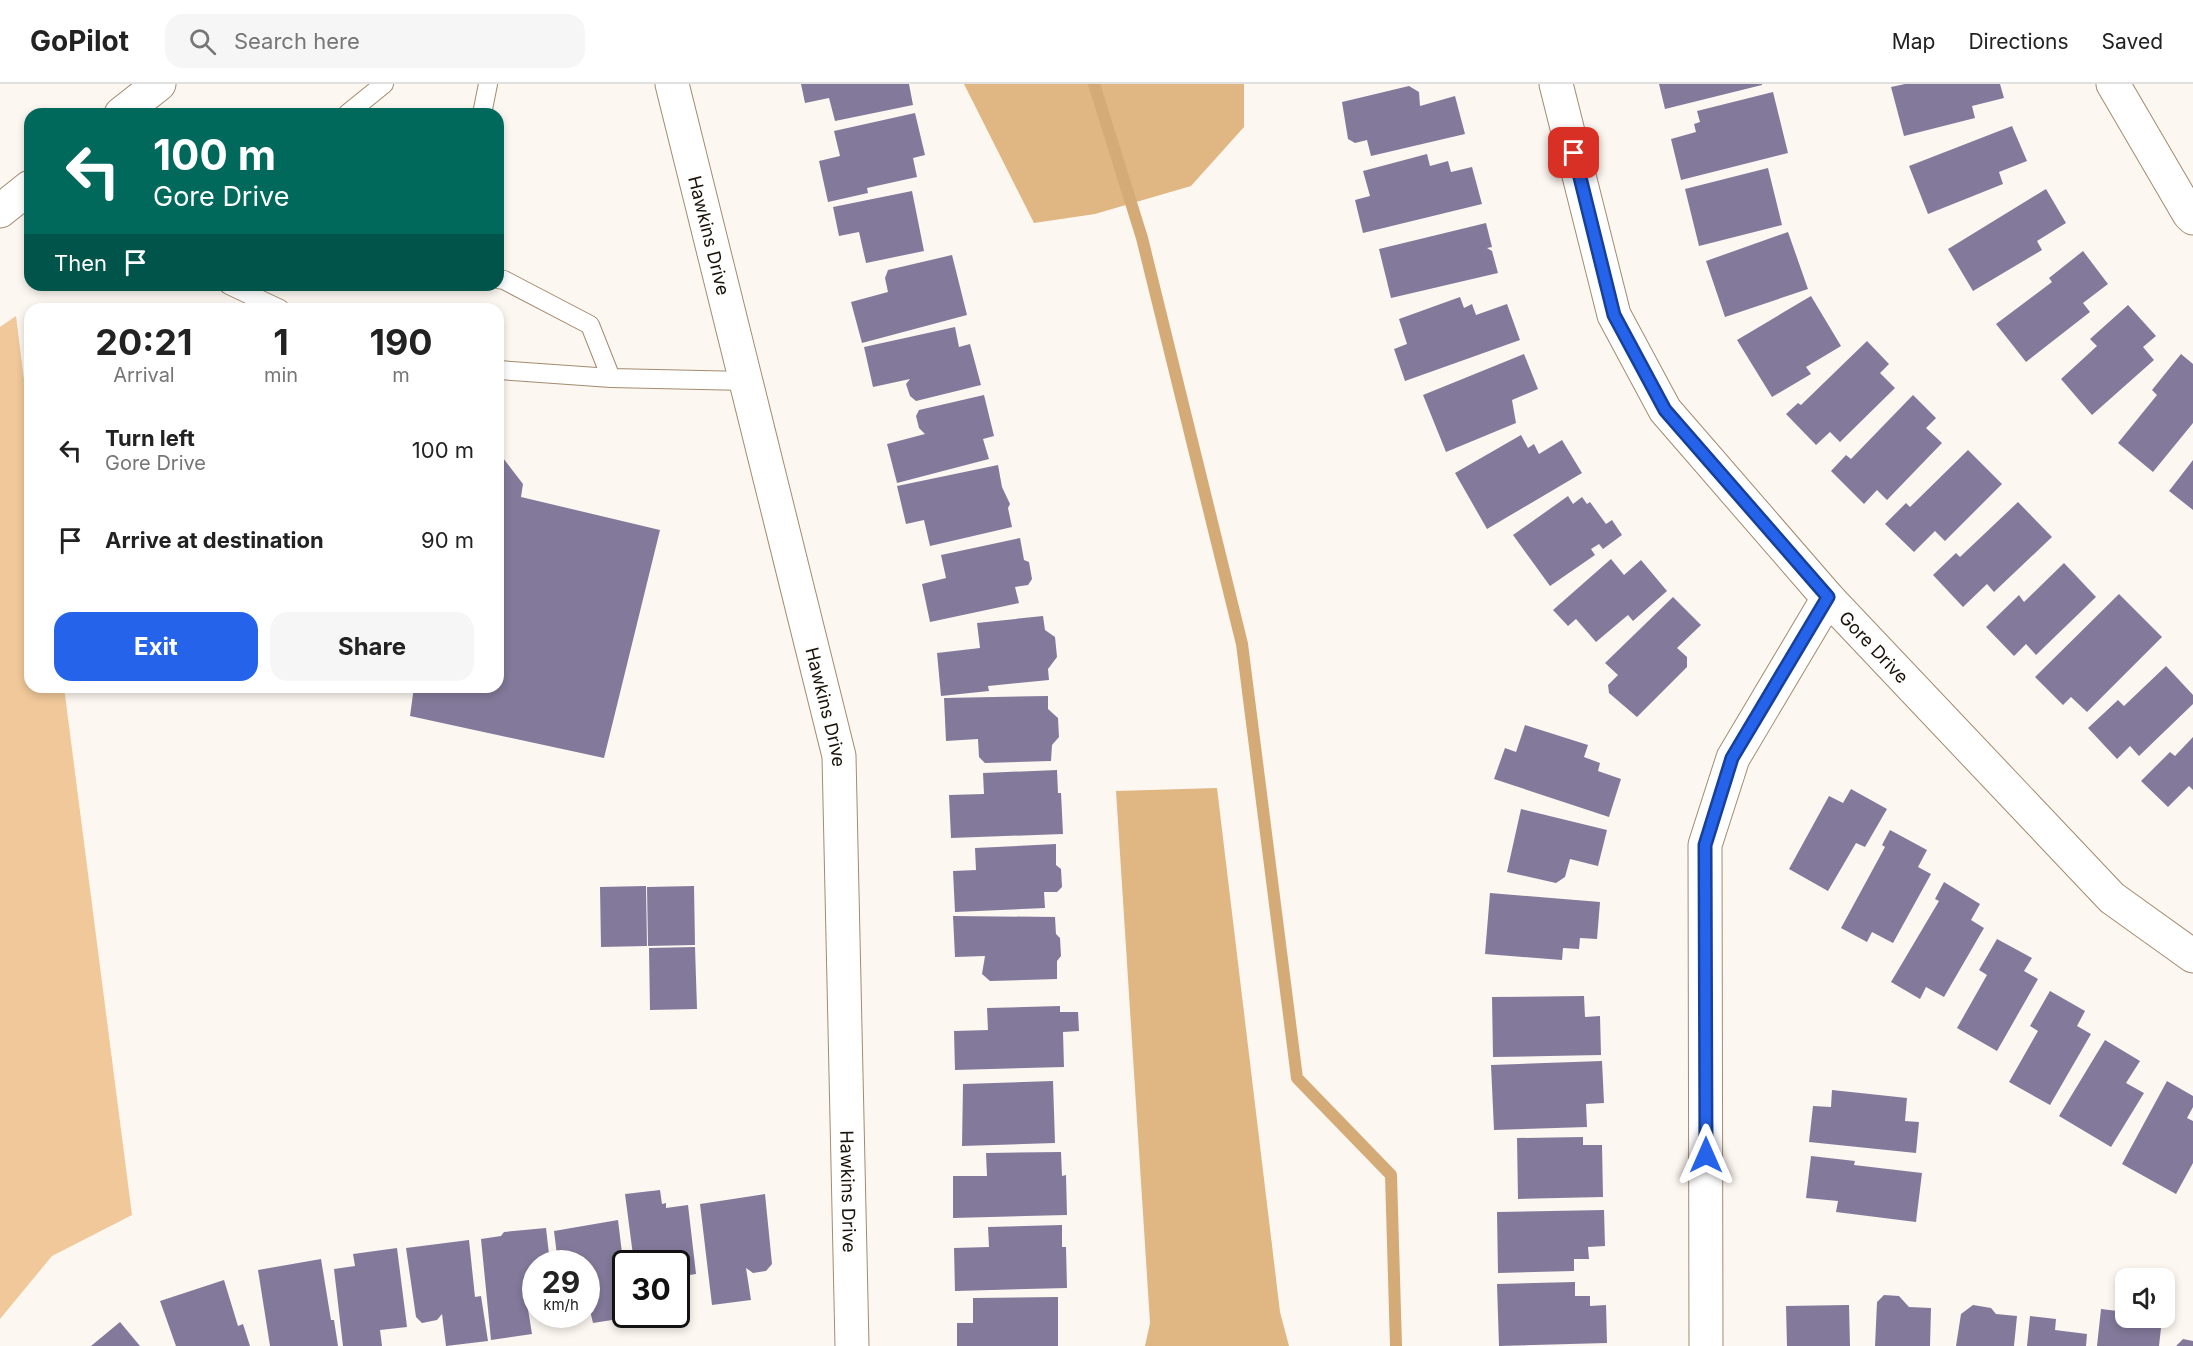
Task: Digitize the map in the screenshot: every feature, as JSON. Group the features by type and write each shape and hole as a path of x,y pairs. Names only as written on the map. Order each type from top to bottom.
{"street":[{"path":"129,108 159,84"},
{"name":"Hawkins Drive","path":"672,84 839,756 852,1346"},
{"name":"Gore Drive","path":"1556,84 1614,315 1665,410 1828,597 2112,898 2193,956"},
{"path":"2113,84 2188,214 2193,218"},
{"path":"0,211 24,192"},
{"path":"1706,1346 1705,845 1732,758 1828,597"}],"lane":[{"path":"354,108 384,84"},
{"path":"483,108 488,84"},
{"path":"504,280 590,326 611,378"},
{"path":"242,291 267,303"},
{"path":"504,370 611,378 746,381"}],"shaded area":[{"path":"964,84 1244,84 1244,127 1191,186 1095,214 1034,223"},
{"path":"16,316 24,380 24,693 65,693 132,1215 52,1256 0,1319 0,327"},
{"path":"1217,788 1280,1312 1289,1346 1145,1346 1150,1323 1116,791"}],"building":[{"path":"801,84 909,84 913,105 835,121 829,98 805,103"},
{"path":"1659,84 1762,84 1762,85 1665,109"},
{"path":"1905,84 2000,84 2004,98 1972,106 1975,118 1904,136 1891,87"},
{"path":"1409,86 1419,92 1420,106 1455,96 1465,134 1371,156 1367,140 1355,143 1348,139 1342,102"},
{"path":"1773,92 1788,153 1681,180 1671,139 1696,132 1694,124 1700,122 1697,111"},
{"path":"915,113 925,155 913,158 917,177 867,188 868,193 828,202 819,161 840,156 834,131"},
{"path":"2012,126 2027,161 1999,172 2003,184 1928,214 1909,166"},
{"path":"1427,154 1430,166 1448,161 1451,172 1472,167 1482,204 1363,233 1355,200 1370,196 1363,171"},
{"path":"1768,168 1782,225 1699,246 1685,189"},
{"path":"2046,189 2066,223 2037,241 2042,250 1973,291 1948,249"},
{"path":"912,191 924,251 866,263 859,232 839,236 833,207"},
{"path":"1486,223 1492,247 1487,248 1492,251 1498,273 1391,298 1379,249"},
{"path":"1788,232 1808,289 1725,317 1706,261"},
{"path":"2083,251 2108,284 2083,303 2090,312 2026,362 1996,324 2052,282 2049,278"},
{"path":"952,255 967,315 862,343 851,302 888,292 885,278 888,270"},
{"path":"1811,296 1841,346 1806,367 1811,374 1772,397 1737,340"},
{"path":"1460,297 1464,308 1472,304 1476,315 1507,304 1520,340 1405,381 1394,349 1407,344 1399,319"},
{"path":"2128,305 2156,336 2143,347 2154,360 2092,415 2061,379 2097,346 2090,339"},
{"path":"955,327 959,347 970,344 981,385 916,401 910,396 906,384 910,379 873,387 864,347"},
{"path":"1867,341 1889,364 1880,373 1895,388 1840,442 1830,432 1816,445 1786,414 1798,403 1801,405"},
{"path":"1524,354 1538,389 1512,400 1516,423 1446,452 1423,395"},
{"path":"2181,354 2193,364 2193,423 2153,472 2118,443 2157,395 2152,390"},
{"path":"984,395 994,436 983,439 989,459 897,483 887,444 925,434 919,428 916,416 919,410"},
{"path":"1913,395 1936,418 1926,428 1942,443 1887,500 1877,490 1864,504 1831,471 1846,455 1851,459"},
{"path":"1521,435 1528,448 1534,444 1539,454 1562,440 1582,473 1487,529 1455,473"},
{"path":"1968,450 2002,484 1945,541 1935,531 1914,552 1885,524 1906,503 1910,507"},
{"path":"504,459 523,484 521,497 660,530 604,758 410,716 413,693 504,693"},
{"path":"2193,460 2193,510 2169,491"},
{"path":"998,465 1002,487 1010,504 1008,508 1012,527 930,546 924,520 906,524 897,486"},
{"path":"1568,496 1573,504 1582,497 1587,504 1590,502 1606,524 1612,520 1622,535 1603,549 1599,544 1591,549 1595,555 1550,586 1513,535"},
{"path":"2018,502 2052,537 1994,592 1987,584 1963,607 1933,575 1956,553 1960,557"},
{"path":"1020,538 1024,560 1029,562 1032,579 1028,585 1015,587 1019,603 930,622 922,584 946,578 941,555"},
{"path":"1611,559 1624,575 1641,560 1667,591 1633,621 1628,615 1596,642 1576,619 1568,626 1553,610"},
{"path":"2064,563 2096,597 2036,655 2026,644 2014,656 1986,627 2019,595 2024,602"},
{"path":"2119,594 2162,637 2087,712 2071,697 2063,705 2035,677"},
{"path":"1673,597 1701,625 1677,648 1687,657 1687,667 1637,717 1609,693 1608,685 1618,675 1605,663"},
{"path":"1043,616 1045,630 1055,637 1057,657 1048,669 1049,680 988,686 989,691 941,696 937,653 980,648 977,623"},
{"path":"2166,666 2193,695 2193,704 2139,756 2130,746 2117,759 2088,728 2118,700 2124,706"},
{"path":"1048,696 1048,709 1058,718 1059,737 1052,745 1051,761 985,763 979,757 978,739 946,741 944,698"},
{"path":"1525,725 1588,745 1584,757 1600,763 1598,771 1621,779 1609,817 1494,779 1505,748 1516,752"},
{"path":"2193,737 2193,790 2189,786 2168,807 2141,781 2170,752 2175,756"},
{"path":"1057,770 1058,793 1061,793 1063,834 951,838 949,795 984,794 983,773"},
{"path":"1851,789 1887,809 1865,847 1856,843 1828,891 1789,869 1829,796 1843,803"},
{"path":"1521,809 1607,830 1598,866 1570,859 1565,877 1556,883 1507,872"},
{"path":"1890,830 1927,850 1918,867 1931,874 1893,943 1872,932 1867,942 1841,928 1885,847 1882,845"},
{"path":"1056,844 1056,865 1061,869 1062,887 1057,892 1044,892 1045,908 955,912 953,871 976,870 975,848"},
{"path":"1944,882 1980,904 1971,920 1984,928 1944,997 1926,987 1920,999 1891,982 1939,901 1935,899"},
{"path":"646,886 647,946 601,947 600,887"},
{"path":"694,886 695,945 648,946 647,887"},
{"path":"1490,893 1600,902 1597,939 1580,938 1579,949 1563,948 1562,960 1485,954"},
{"path":"953,916 1055,917 1061,956 1057,961 1057,979 990,981 982,974 985,956 955,957"},
{"path":"1997,939 2032,958 2024,971 2038,979 1997,1051 1957,1028 1987,975 1979,970"},
{"path":"695,947 697,1009 650,1010 649,948"},
{"path":"2050,991 2085,1011 2077,1026 2091,1034 2050,1105 2009,1082 2038,1031 2030,1026"},
{"path":"1584,996 1585,1017 1600,1016 1601,1055 1493,1057 1492,997"},
{"path":"1060,1006 1060,1012 1078,1012 1079,1031 1063,1032 1064,1067 955,1070 954,1031 988,1030 987,1008"},
{"path":"2105,1040 2140,1061 2126,1083 2144,1093 2111,1147 2059,1116"},
{"path":"1602,1061 1604,1103 1586,1104 1587,1127 1494,1130 1491,1065"},
{"path":"1053,1081 1055,1143 962,1146 963,1084"},
{"path":"2167,1081 2193,1096 2193,1107 2187,1118 2193,1121 2193,1163 2176,1194 2122,1164"},
{"path":"1832,1090 1907,1098 1905,1121 1919,1122 1916,1153 1809,1142 1813,1106 1831,1107"},
{"path":"1583,1137 1583,1145 1602,1145 1603,1197 1518,1199 1517,1138"},
{"path":"1061,1152 1062,1176 1066,1175 1067,1215 953,1218 953,1176 987,1176 986,1153"},
{"path":"1811,1156 1855,1161 1854,1165 1922,1173 1916,1222 1836,1212 1838,1201 1806,1198"},
{"path":"660,1190 662,1204 666,1203 666,1208 688,1205 696,1274 690,1275 690,1250 632,1250 625,1194"},
{"path":"765,1194 772,1264 766,1271 753,1273 746,1268 751,1300 712,1305 700,1204"},
{"path":"1604,1210 1605,1246 1588,1247 1589,1259 1574,1259 1574,1271 1498,1273 1497,1212"},
{"path":"618,1220 622,1250 612,1250 612,1320 600,1322 600,1250 556,1250 554,1231"},
{"path":"1062,1225 1062,1247 1066,1247 1067,1288 955,1291 954,1248 989,1247 988,1227"},
{"path":"546,1228 549,1250 522,1250 522,1328 531,1328 532,1334 491,1340 481,1239 501,1236 504,1232"},
{"path":"469,1240 475,1297 481,1296 488,1341 446,1346 442,1314 437,1320 422,1323 416,1317 406,1248"},
{"path":"397,1248 407,1327 380,1330 382,1346 343,1346 334,1269 355,1266 353,1254"},
{"path":"321,1259 331,1320 334,1320 338,1346 270,1346 258,1270"},
{"path":"224,1280 238,1326 243,1324 250,1346 176,1346 160,1301"},
{"path":"1575,1282 1575,1296 1590,1296 1590,1306 1606,1305 1607,1343 1499,1346 1497,1284"},
{"path":"1884,1295 1899,1296 1909,1307 1931,1308 1930,1346 1875,1346 1877,1302"},
{"path":"1058,1297 1058,1346 957,1346 957,1323 973,1323 973,1298"},
{"path":"1849,1305 1850,1346 1787,1346 1786,1306"},
{"path":"1973,1305 1991,1308 1996,1314 2017,1316 2014,1346 1956,1346 1961,1314"},
{"path":"2101,1309 2115,1311 2115,1328 2161,1328 2159,1346 2097,1346"},
{"path":"2030,1316 2056,1319 2055,1330 2087,1334 2086,1346 2027,1346"},
{"path":"120,1322 140,1346 91,1346"},
{"path":"2183,1339 2193,1341 2193,1346 2176,1346"}],"waterway":[{"path":"1094,84 1142,238 1242,644 1297,1078 1391,1175 1396,1346"}],"route":[{"path":"1574,153 1614,315 1665,410 1828,597 1732,758 1705,845 1706,1155"}]}
